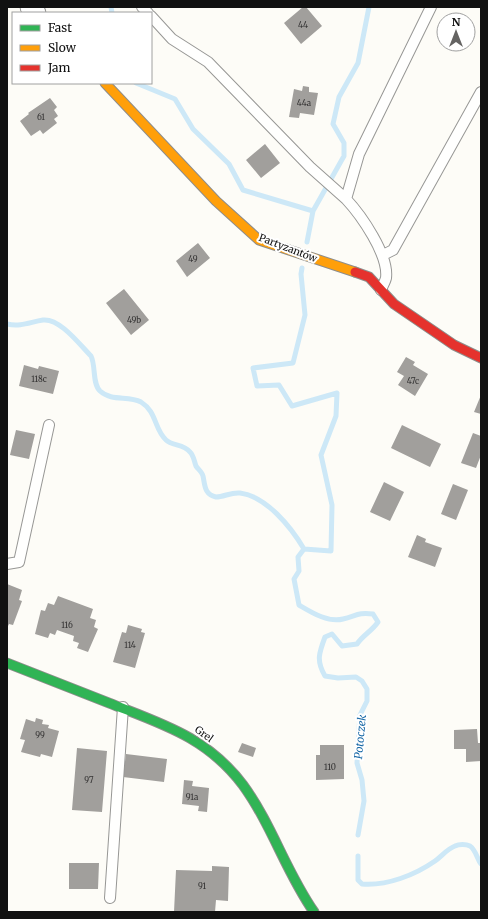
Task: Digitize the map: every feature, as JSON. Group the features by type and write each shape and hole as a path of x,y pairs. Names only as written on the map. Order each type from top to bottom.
{"street":[{"name":"Partyzantów","path":"106,84 216,201 258,240 370,277 400,308 454,345 481,358"},
{"name":"Grel","path":"7,663 123,707 178,730 200,742 245,788 295,883 314,912"}],"lane":[{"path":"346,199 359,154 431,7"},
{"path":"152,17 172,39 208,62 310,167 355,209 383,255 386,278 381,290"},
{"path":"383,255 393,250 481,92"},
{"path":"7,564 19,562 49,425"},
{"path":"110,898 123,707"}],"building":[{"path":"303,7 306,7 322,26 301,44 284,23"},
{"path":"303,86 309,87 309,92 318,93 314,115 300,113 299,118 289,117 294,89 302,91"},
{"path":"50,98 57,107 54,110 58,116 54,119 57,123 43,134 40,130 31,136 20,121 29,114 28,113"},
{"path":"265,144 280,163 261,178 246,160"},
{"path":"198,243 210,258 187,277 176,261"},
{"path":"124,289 149,320 131,335 106,303"},
{"path":"406,357 415,362 413,365 428,374 415,396 398,385 404,376 397,372"},
{"path":"24,365 38,369 39,366 59,371 53,394 19,386"},
{"path":"481,395 481,414 474,412"},
{"path":"402,425 441,444 430,467 391,448"},
{"path":"16,430 35,434 29,459 10,455"},
{"path":"473,433 481,436 481,455 476,468 461,463"},
{"path":"384,482 404,492 390,521 370,512"},
{"path":"453,484 468,490 456,520 441,514"},
{"path":"417,535 426,539 425,542 442,548 435,567 408,557"},
{"path":"7,584 22,590 19,600 22,601 13,625 9,624 7,628"},
{"path":"58,596 93,609 90,618 96,620 94,627 98,629 88,652 77,648 79,643 73,641 74,636 57,630 55,635 50,633 48,638 35,634 41,610 45,611 48,603 54,605"},
{"path":"128,625 142,629 141,632 145,633 135,668 113,662 122,632 126,633"},
{"path":"36,718 43,720 42,724 49,725 48,728 59,731 52,757 41,754 40,757 21,752 25,740 20,739 26,719 35,722"},
{"path":"477,729 478,743 481,743 481,761 466,762 466,749 454,749 454,730"},
{"path":"242,743 256,748 253,757 238,752"},
{"path":"320,745 344,745 344,779 316,780 316,755 320,755"},
{"path":"77,748 107,751 102,812 72,810"},
{"path":"126,754 167,759 164,782 123,777"},
{"path":"184,780 193,781 192,786 209,788 207,812 198,811 199,806 182,804"},
{"path":"69,863 99,863 98,889 69,889"},
{"path":"212,866 229,867 228,901 216,900 215,912 174,912 176,870 212,871"}],"waterway":[{"path":"111,7 112,12"},
{"path":"307,242 313,211 344,156 344,143 333,124 339,97 358,63 369,7"},
{"path":"138,84 175,99 193,129 229,164 243,190 313,211"},
{"path":"302,268 301,274 305,315 293,363 253,368 257,386 279,385 292,406 337,393 336,416 321,455 332,505 331,551 304,549"},
{"name":"Potoczek","path":"7,324 21,325 43,320 56,323 63,328 91,356 96,384 100,391 110,396 136,400 146,406 153,416 162,436 169,442 187,449 191,454 196,466 201,472 209,494 216,497 240,493 250,495 259,500 268,506 285,522 304,549"},
{"name":"Potoczek","path":"304,549 298,557 299,571 294,579 299,605 326,618 337,620 360,614 373,614 378,622 357,644 342,646 332,634 325,637 319,657 320,666 325,676 338,678 356,677 362,681 367,689 367,701 360,715 359,730 357,763 362,780 364,801 358,835"},
{"name":"Potoczek","path":"358,856 358,880 362,884 381,883 410,875 435,861 449,849 462,844 472,848 481,864"}],"traffic: fast":[{"path":"7,663 147,718 199,743 214,755 243,785 253,800 271,832 295,881 314,912"}],"traffic: slow":[{"path":"106,84 216,201 259,240 355,272"}],"traffic: jam":[{"path":"355,272 369,277 394,304 454,345 481,358"}]}
